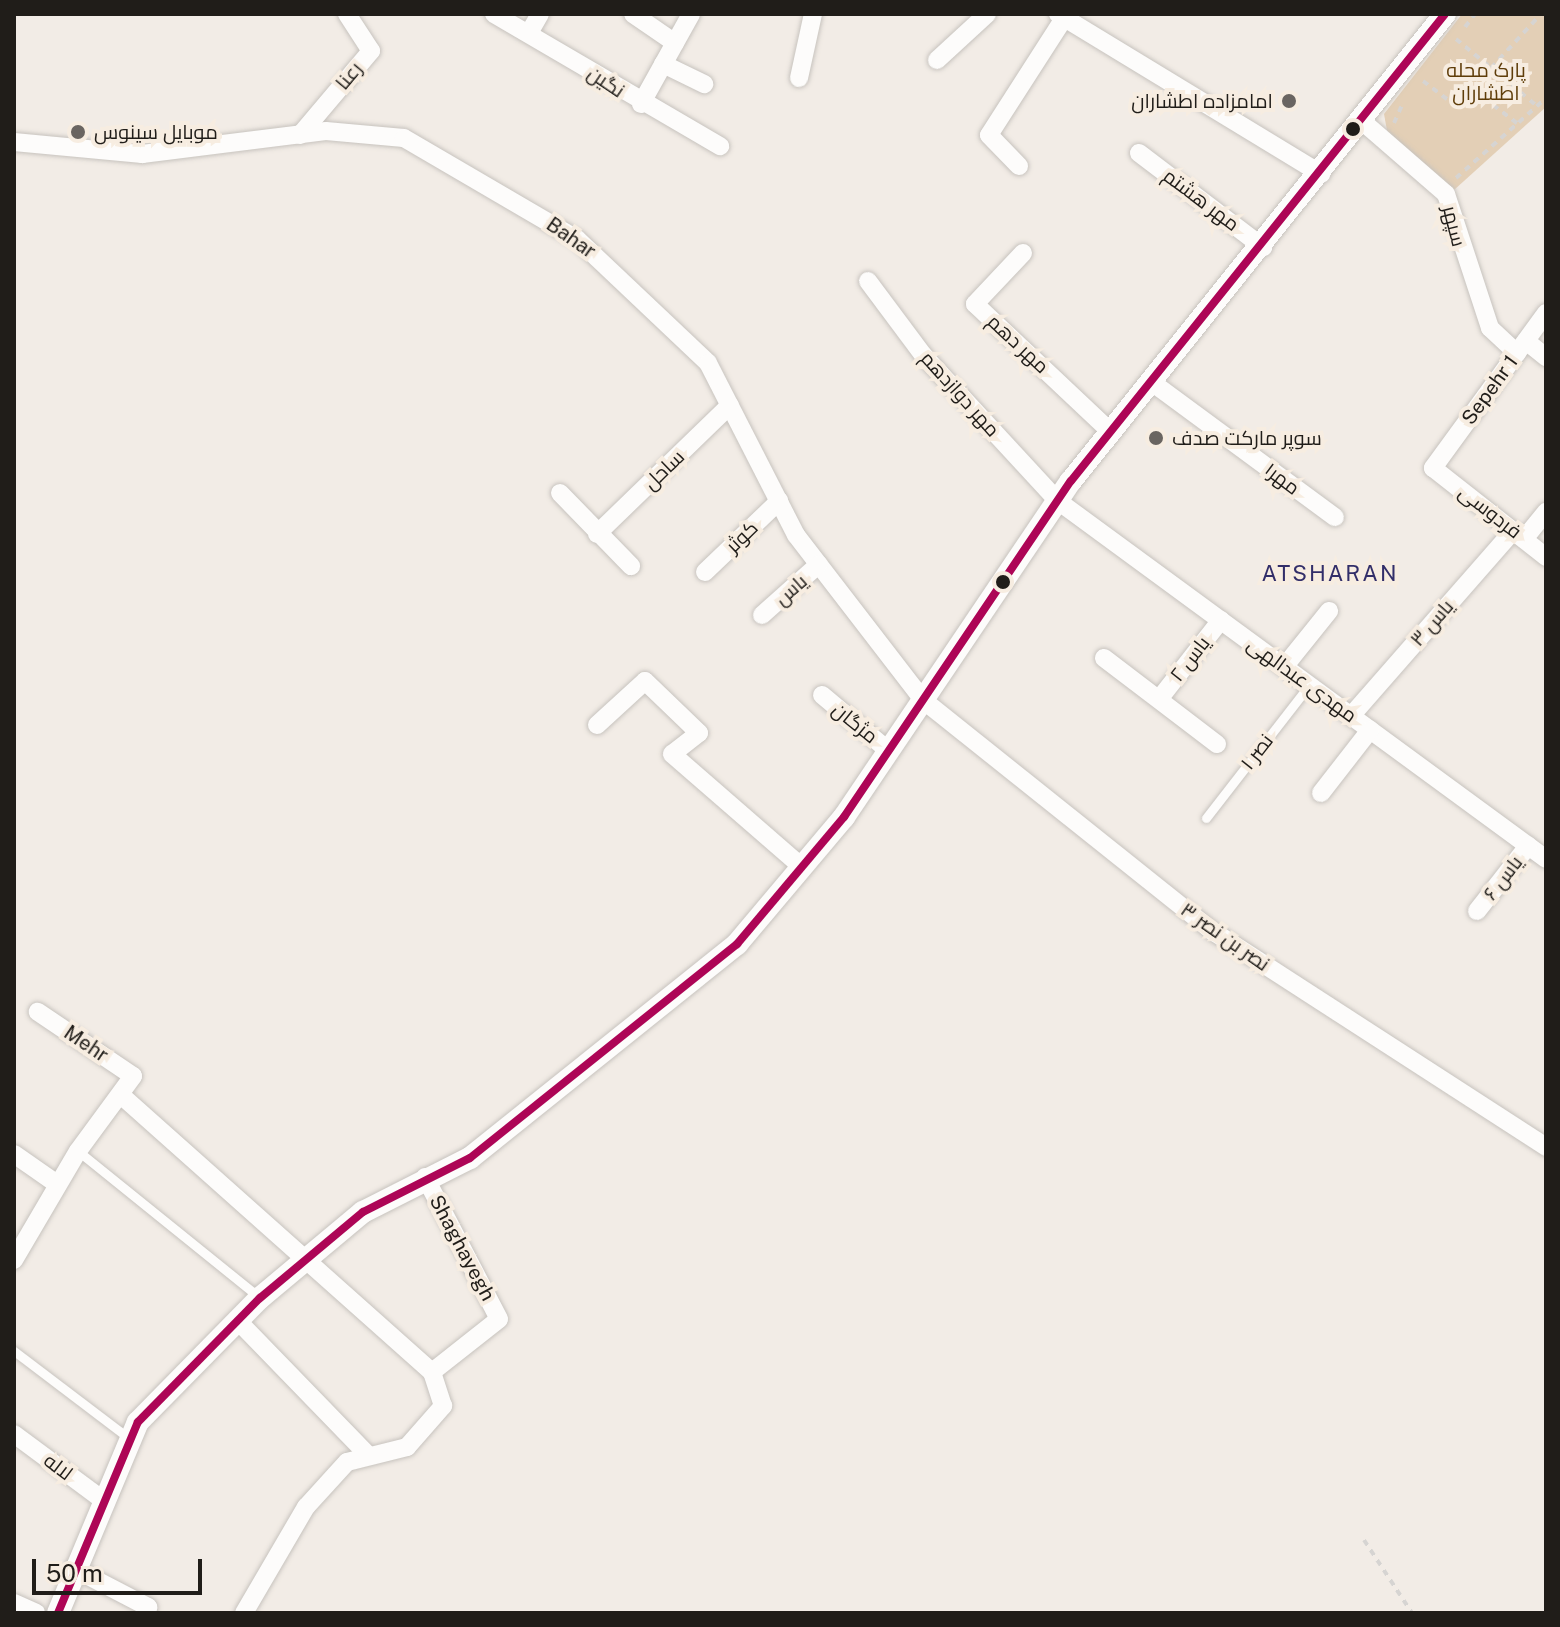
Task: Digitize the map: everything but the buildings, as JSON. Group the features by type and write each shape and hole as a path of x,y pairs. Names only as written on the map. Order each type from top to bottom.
{"street":[{"name":"رعنا","path":"300,135 371,51 347,14"},
{"name":"نگین","path":"494,14 641,104 720,146"},
{"path":"529,33 540,14"},
{"path":"633,14 675,43"},
{"path":"641,104 691,14"},
{"path":"799,78 813,14"},
{"path":"937,60 987,14"},
{"path":"58,1613 73,1568 138,1422 260,1298 363,1212 425,1177 470,1158 737,944 802,867 889,751 1058,501 1263,247 1445,14"},
{"path":"1019,166 989,135 1061,16 1321,174"},
{"path":"663,64 704,84"},
{"name":"سپهر","path":"1362,121 1446,194 1490,328 1521,347 1546,357"},
{"name":"Bahar","path":"14,142 142,154 300,135 404,138 577,239 708,363 779,501 819,564 923,700"},
{"name":"مهر هشتم","path":"1139,153 1263,247"},
{"name":"مهر دهم","path":"1023,253 975,304 1111,432"},
{"name":"مهر دوازدهم","path":"868,281 924,356 1058,501"},
{"name":"Sepehr 1","path":"1433,468 1546,313"},
{"name":"مهر۱","path":"1153,383 1335,517"},
{"name":"ساحل","path":"597,534 730,405"},
{"name":"فردوسی","path":"1433,468 1546,557"},
{"path":"560,493 631,566"},
{"name":"کوثر","path":"705,572 779,501"},
{"name":"مهدی عبدالهی","path":"1058,501 1546,859"},
{"name":"یاس ۳","path":"1351,716 1518,535 1546,512"},
{"name":"یاس","path":"762,615 819,564"},
{"path":"1284,667 1329,611"},
{"name":"یاس ۲","path":"1160,698 1221,620"},
{"name":"یاس ۲","path":"1104,658 1217,744"},
{"path":"597,725 645,681 699,733 672,754 802,867"},
{"name":"مژگان","path":"822,695 889,751"},
{"name":"نصر بن نصر ۳","path":"923,700 1214,932 1546,1147"},
{"path":"1321,793 1370,730"},
{"name":"یاس ۶","path":"1477,911 1528,846"},
{"name":"Mehr","path":"38,1012 133,1076 122,1096"},
{"path":"14,1260 78,1151 122,1096 432,1372 443,1406 407,1447 367,1454 347,1462 306,1507 244,1613"},
{"path":"14,1154 57,1184"},
{"name":"Shaghayegh","path":"425,1177 499,1319 432,1372"},
{"path":"238,1321 367,1454"},
{"name":"لاله","path":"14,1434 103,1500"},
{"path":"73,1568 148,1607 146,1613"},
{"path":"14,1603 36,1613"}],"lane":[{"name":"نصر ۱","path":"1206,818 1309,685"},
{"path":"78,1151 260,1298"},
{"path":"14,1351 130,1439"}],"path":[{"path":"1491,68 1541,14"},
{"path":"1456,39 1537,106"},
{"path":"1423,81 1447,99"},
{"path":"1441,170 1453,180 1546,98"},
{"path":"1493,105 1517,123"},
{"path":"1364,1540 1412,1613"}],"green space":[{"name":"پارک محله اطشاران","path":"1462,14 1546,14 1546,107 1454,190 1388,136 1384,114"}],"transit line":[{"path":"58,1613 138,1422 260,1298 363,1212 470,1158 737,944 844,817 1071,481 1445,14"}],"place":[{"name":"امامزاده اطشاران","path":"1289,101"},
{"name":"موبایل سینوس","path":"78,132"},
{"name":"سوپر مارکت صدف","path":"1156,438"}],"district":[{"name":"ATSHARAN","path":"1330,574"}]}
